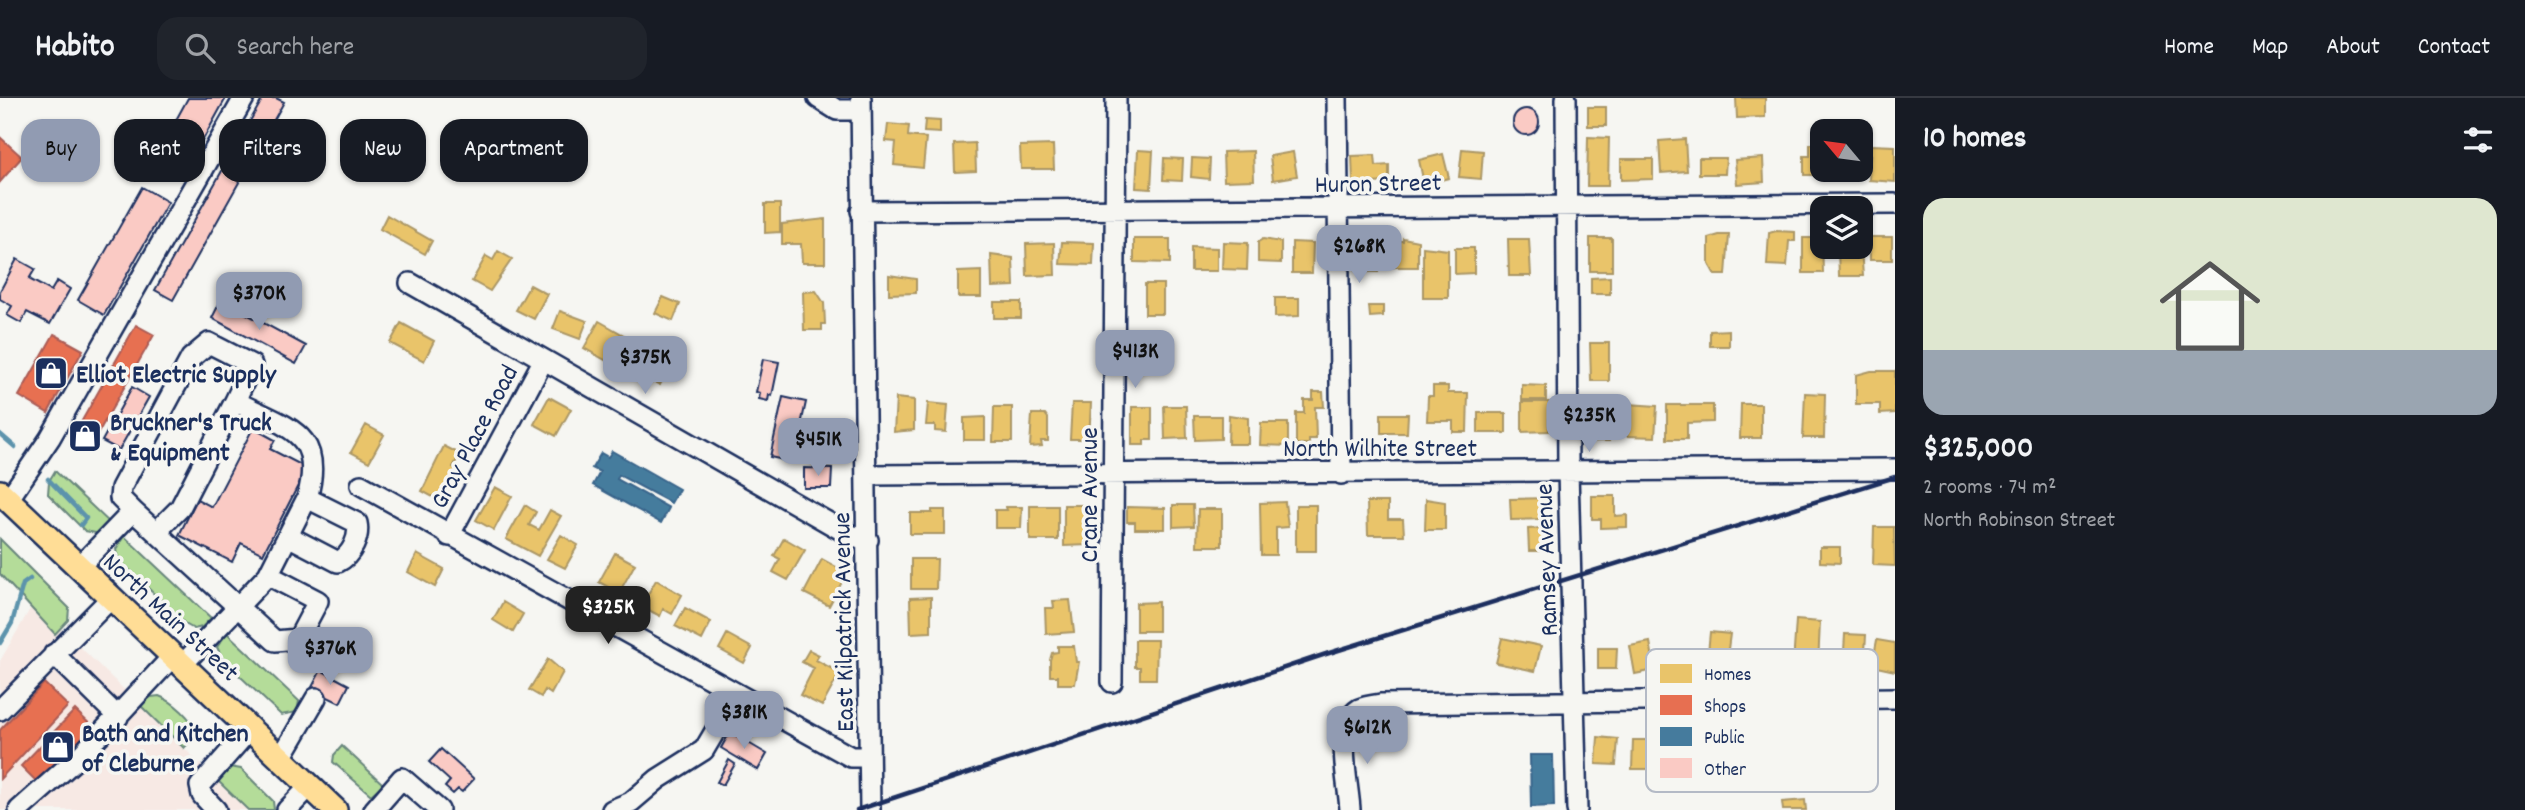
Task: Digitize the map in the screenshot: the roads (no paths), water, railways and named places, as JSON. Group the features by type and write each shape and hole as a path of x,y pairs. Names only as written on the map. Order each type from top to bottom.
{"main road":[{"name":"North Main Street","path":"4,496 335,810"}],"street":[{"path":"4,496 50,438 244,98"},
{"path":"818,98 837,110 861,104"},
{"name":"Crane Avenue","path":"1112,682 1116,98"},
{"path":"1336,98 1341,474"},
{"name":"Ramsey Avenue","path":"1566,98 1568,471 1577,810"},
{"name":"East Kilpatrick Avenue","path":"861,104 870,810"},
{"name":"Huron Street","path":"861,211 1895,204"},
{"path":"410,284 850,535 868,540"},
{"path":"156,532 180,508 252,365 209,343 191,358 121,488 120,498 133,511 275,641 298,639 318,601 268,575"},
{"name":"Gray Place Road","path":"449,536 543,361"},
{"path":"19,810 268,575 307,498 314,472 312,451 302,437 235,401"},
{"name":"North Wilhite Street","path":"866,475 1895,469"},
{"path":"361,485 851,757 870,757"},
{"path":"288,536 338,562 346,558 359,533 357,523 307,498"},
{"path":"79,567 133,511"},
{"path":"0,710 111,598"},
{"path":"54,654 118,717"},
{"path":"612,810 631,802 658,779 704,750 737,694"},
{"path":"281,758 316,698"},
{"path":"1350,810 1344,742 1351,716 1361,708 1381,704 1646,700"},
{"path":"216,810 202,795 200,786 250,729"},
{"path":"374,810 402,778 439,810"},
{"path":"286,810 310,786"}],"waterway":[{"path":"0,434 15,447"},
{"path":"48,479 86,518 81,525"},
{"path":"0,643 12,623 23,584 30,579"}],"railway":[{"path":"857,810 1326,654 1895,477"}],"place":[{"name":"Elliot Electric Supply","path":"51,373"},
{"name":"Bruckner's Truck & Equipment","path":"85,436"},
{"name":"Bath and Kitchen of Cleburne","path":"58,747"}]}
